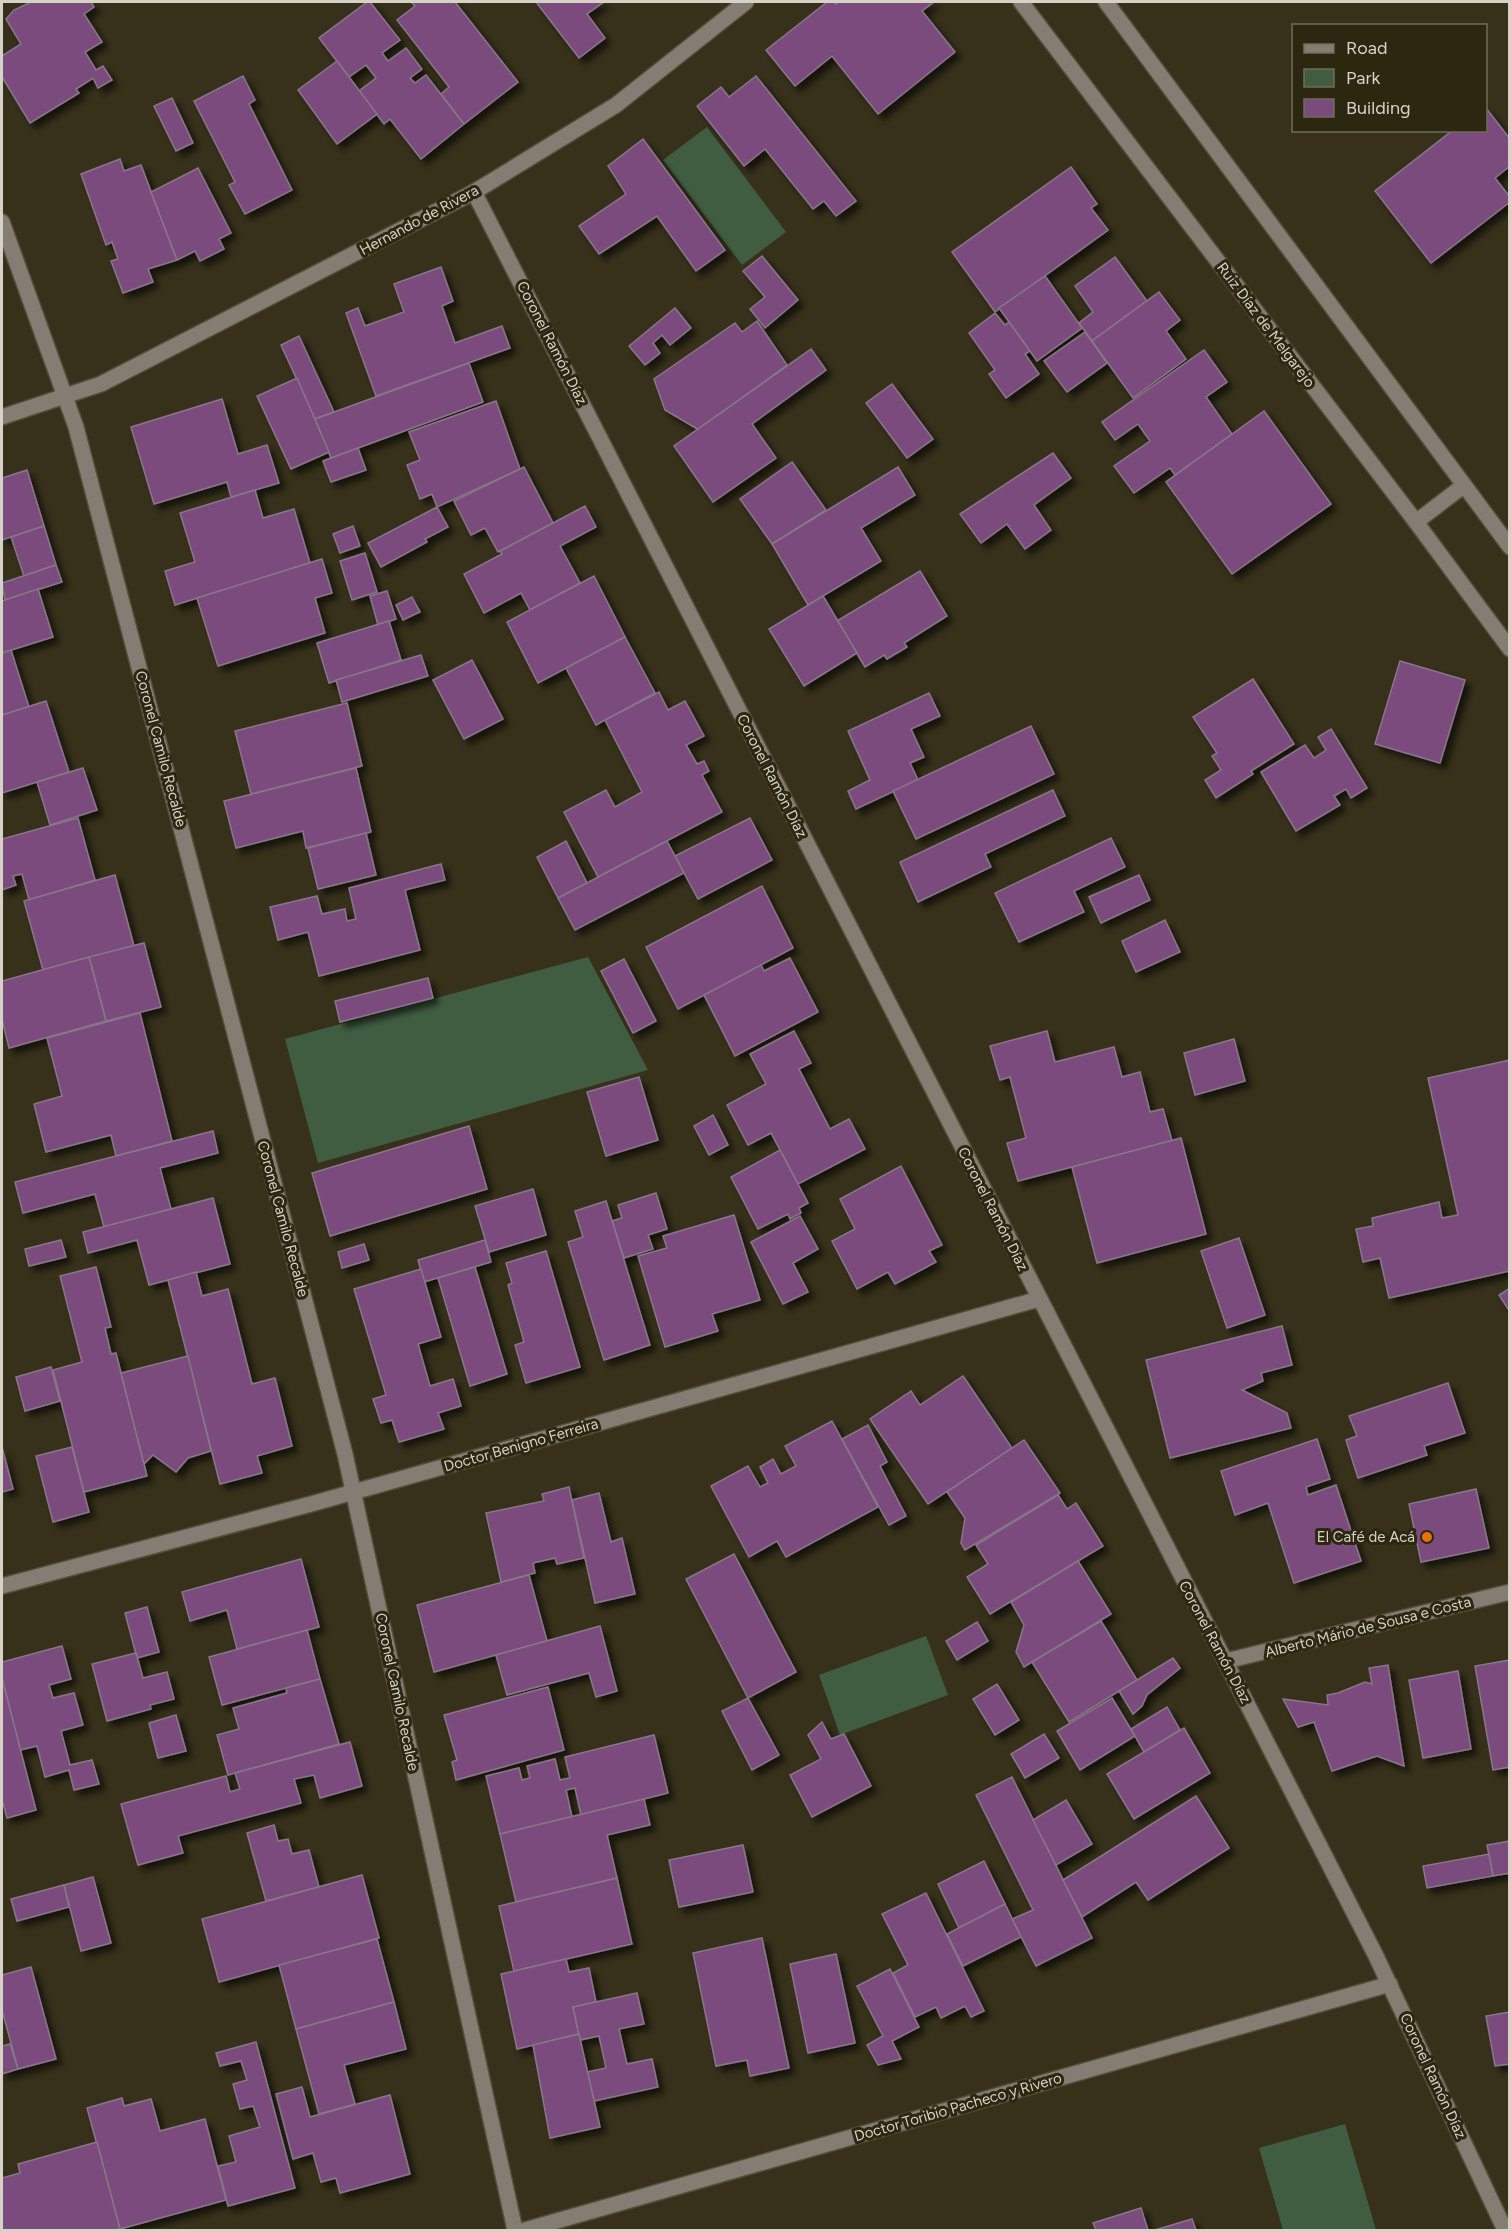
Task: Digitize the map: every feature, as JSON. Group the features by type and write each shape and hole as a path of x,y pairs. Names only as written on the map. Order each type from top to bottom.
{"street":[{"name":"Hernando de Rivera","path":"2,417 101,384 474,192 616,105 746,2"},
{"name":"Ruiz Díaz de Melgarejo","path":"1021,2 1416,522 1509,649"},
{"path":"1106,2 1509,547"},
{"name":"Coronel Ramón Díaz","path":"474,192 1390,1984 1505,2230"},
{"name":"Coronel Camilo Recalde","path":"2,222 66,396 88,473 353,1492 514,2230"},
{"path":"1416,522 1463,486"},
{"name":"Doctor Benigno Ferreira","path":"2,1586 353,1492 1039,1299"},
{"name":"Alberto Mário de Sousa e Costa","path":"1226,1661 1509,1592"},
{"name":"Doctor Toribio Pacheco y Rivero","path":"525,2230 1390,1984"}],"green space":[{"path":"707,127 786,232 742,265 663,160"},
{"path":"588,957 648,1070 318,1163 285,1039"},
{"path":"926,1636 948,1695 840,1735 819,1675"},
{"path":"1345,2124 1376,2230 1283,2230 1259,2148"}],"building":[{"path":"31,2 91,2 94,7 84,14 102,42 85,52 96,70 103,66 112,80 98,88 93,78 76,89 79,93 30,123 2,77 2,56 21,44 6,19 14,10"},
{"path":"370,2 400,40 382,53 388,61 406,48 422,69 410,78 415,83 426,75 464,124 421,159 390,119 384,124 359,91 376,78 366,65 349,77 319,38"},
{"path":"411,2 455,2 518,82 464,124 441,94 449,87 397,20 415,6"},
{"path":"536,2 604,2 587,14 605,38 579,58"},
{"path":"827,2 836,4 839,2 934,2 922,11 955,52 878,114 832,56 795,86 766,50"},
{"path":"337,61 377,114 337,144 298,90"},
{"path":"243,76 255,100 249,104 292,190 245,214 229,185 235,182 194,101"},
{"path":"756,76 856,201 836,216 824,201 813,209 765,149 744,166 697,106 721,87 729,97"},
{"path":"172,98 193,143 176,151 154,106"},
{"path":"1487,109 1510,139 1510,166 1495,178 1510,197 1510,202 1431,263 1375,191 1450,132 1487,132"},
{"path":"643,139 725,250 696,271 657,216 599,254 579,226 626,194 608,166"},
{"path":"120,159 124,171 141,165 177,260 148,269 153,282 123,293 111,261 118,259 112,242 106,245 81,174"},
{"path":"1071,167 1097,204 1091,208 1108,230 995,312 952,252"},
{"path":"198,168 231,233 219,239 224,249 200,261 195,251 177,260 151,192"},
{"path":"762,256 798,300 765,328 750,309 765,297 743,271"},
{"path":"1115,257 1147,301 1092,341 1079,323 1093,312 1075,286"},
{"path":"441,267 453,301 442,306 455,343 502,326 510,348 376,396 346,313 358,308 365,326 404,312 394,284"},
{"path":"1045,276 1082,328 1037,361 999,308"},
{"path":"1159,292 1180,320 1166,331 1186,359 1133,398 1092,341"},
{"path":"675,308 691,328 670,345 662,335 653,343 660,353 645,365 629,346"},
{"path":"995,313 1005,325 1009,322 1030,351 1025,354 1039,374 1006,398 989,374 995,370 969,333"},
{"path":"757,321 787,365 699,430 665,410 654,379 735,323 742,332"},
{"path":"1085,332 1107,363 1067,392 1044,361"},
{"path":"299,336 334,412 315,419 281,345"},
{"path":"811,349 826,370 752,424 776,458 713,502 674,446"},
{"path":"1204,350 1227,382 1206,397 1232,434 1175,475 1170,468 1134,493 1114,466 1150,441 1138,424 1115,440 1102,422"},
{"path":"469,363 483,402 331,458 315,419"},
{"path":"297,378 329,452 291,469 257,396"},
{"path":"892,384 933,439 907,458 866,403"},
{"path":"222,399 238,454 267,445 279,483 231,497 227,482 154,504 131,427"},
{"path":"496,401 520,469 437,507 432,494 420,499 407,465 420,460 409,432"},
{"path":"1264,411 1331,504 1232,574 1166,482"},
{"path":"358,448 366,470 331,482 323,461"},
{"path":"1053,453 1071,478 1034,505 1051,530 1025,549 1007,524 981,543 960,514"},
{"path":"792,462 826,510 772,544 740,499"},
{"path":"524,467 553,523 498,552 485,528 471,535 454,501"},
{"path":"898,467 915,495 861,528 881,561 808,605 772,544"},
{"path":"27,470 44,526 2,540 2,478"},
{"path":"255,490 263,518 294,509 310,563 175,605 165,571 195,562 180,513"},
{"path":"585,506 596,527 560,546 580,583 530,610 521,593 484,613 464,574 502,554 500,551"},
{"path":"437,507 448,527 425,539 427,542 381,567 368,543"},
{"path":"44,526 56,565 24,576 11,537"},
{"path":"353,526 360,546 340,553 333,534"},
{"path":"365,553 377,592 352,600 340,561"},
{"path":"322,559 332,593 315,598 325,633 218,666 197,598"},
{"path":"56,565 62,582 5,600 2,583"},
{"path":"920,571 947,616 904,643 907,647 887,659 884,655 865,667 837,621"},
{"path":"594,576 625,637 538,683 507,622"},
{"path":"38,589 53,637 2,653 2,601"},
{"path":"387,591 396,619 378,625 370,596"},
{"path":"823,596 857,653 804,686 769,629"},
{"path":"412,597 420,612 403,620 396,605"},
{"path":"389,621 401,660 329,683 317,643"},
{"path":"625,637 655,693 596,725 566,668"},
{"path":"11,650 29,707 2,715 2,653"},
{"path":"421,655 428,676 342,702 336,680"},
{"path":"472,660 503,719 464,739 433,680"},
{"path":"1400,661 1465,680 1440,763 1375,744"},
{"path":"1253,679 1294,744 1251,771 1253,774 1216,798 1205,780 1221,770 1212,756 1217,753 1193,717"},
{"path":"659,692 668,710 685,701 704,736 686,745 697,764 704,761 709,771 702,775 722,812 598,877 564,812 606,790 615,807 642,792 605,720"},
{"path":"929,693 940,716 911,729 924,757 910,763 918,780 856,809 848,791 870,780 848,731"},
{"path":"46,701 69,772 2,793 2,715"},
{"path":"347,703 362,766 251,794 235,731"},
{"path":"1031,726 1054,774 916,839 893,791"},
{"path":"1331,729 1367,788 1351,798 1346,789 1334,796 1340,805 1296,831 1261,772 1305,745 1314,758 1326,750 1318,737"},
{"path":"83,768 97,810 50,825 37,782"},
{"path":"356,768 371,832 306,848 303,831 236,848 224,801"},
{"path":"1053,790 1065,816 985,854 991,867 918,902 900,862"},
{"path":"78,818 95,880 29,900 22,874 13,876 16,885 2,890 2,839"},
{"path":"750,818 772,860 698,899 675,856"},
{"path":"366,833 376,875 318,889 308,848"},
{"path":"1111,838 1125,867 1074,891 1084,912 1019,942 995,893"},
{"path":"566,841 587,883 558,898 537,857"},
{"path":"667,841 684,873 575,930 558,898"},
{"path":"441,864 445,880 405,890 420,950 319,976 308,932 278,940 270,907 317,896 322,914 345,909 347,921 356,919 349,888"},
{"path":"115,875 134,946 43,970 24,901"},
{"path":"1139,875 1150,900 1101,923 1089,897"},
{"path":"762,886 793,948 678,1009 646,947"},
{"path":"1165,920 1180,952 1136,972 1122,941"},
{"path":"144,943 161,1007 106,1021 89,957"},
{"path":"89,957 106,1021 9,1048 2,1019 2,981"},
{"path":"790,958 818,1012 735,1056 704,995 761,965 764,971"},
{"path":"624,959 656,1021 633,1033 601,971"},
{"path":"428,978 433,998 340,1022 335,1001"},
{"path":"140,1013 172,1141 116,1156 111,1135 46,1152 34,1104 62,1096 47,1038"},
{"path":"794,1031 811,1063 799,1069 830,1129 849,1119 865,1149 798,1184 771,1133 748,1145 727,1105 766,1084 750,1054"},
{"path":"1047,1031 1055,1062 1114,1047 1122,1077 1140,1072 1150,1112 1163,1109 1172,1141 1018,1181 1007,1143 1026,1138 1010,1077 1000,1080 990,1046"},
{"path":"1234,1039 1245,1081 1195,1095 1184,1053"},
{"path":"1510,1060 1510,1271 1389,1298 1380,1258 1363,1262 1356,1229 1373,1226 1372,1218 1439,1202 1442,1218 1458,1215 1428,1078"},
{"path":"639,1077 658,1140 606,1156 587,1092"},
{"path":"713,1115 728,1145 709,1155 694,1126"},
{"path":"469,1126 487,1189 330,1236 312,1173"},
{"path":"213,1131 218,1153 160,1168 171,1209 104,1227 95,1194 23,1213 15,1182"},
{"path":"1181,1138 1206,1234 1097,1263 1072,1167"},
{"path":"780,1150 808,1203 799,1208 801,1213 790,1219 788,1214 758,1229 731,1177"},
{"path":"901,1166 942,1245 929,1251 936,1262 895,1284 888,1272 857,1289 832,1241 855,1229 840,1199"},
{"path":"533,1189 546,1235 489,1252 475,1206"},
{"path":"656,1193 667,1229 648,1235 653,1249 624,1258 612,1221 622,1218 618,1205"},
{"path":"213,1198 230,1264 149,1285 137,1240 88,1253 83,1232"},
{"path":"606,1201 650,1345 604,1360 568,1242 583,1237 575,1211"},
{"path":"734,1215 760,1300 712,1314 718,1331 665,1347 638,1256 667,1248 663,1236"},
{"path":"800,1216 818,1249 793,1263 808,1292 783,1304 751,1242"},
{"path":"1239,1238 1265,1315 1227,1328 1201,1251"},
{"path":"61,1240 66,1257 29,1266 25,1249"},
{"path":"485,1240 491,1262 424,1282 418,1260"},
{"path":"364,1244 369,1260 342,1268 338,1252"},
{"path":"546,1251 580,1367 526,1383 515,1345 524,1342 508,1285 512,1283 506,1263"},
{"path":"96,1267 111,1327 105,1328 111,1354 116,1353 147,1476 84,1492 53,1370 82,1362 60,1276"},
{"path":"475,1267 507,1374 470,1386 438,1278"},
{"path":"421,1269 441,1337 418,1344 430,1386 453,1379 461,1406 438,1413 444,1429 399,1442 392,1420 381,1423 373,1399 386,1395 354,1289"},
{"path":"196,1272 202,1296 228,1289 252,1384 275,1378 292,1446 257,1456 262,1473 220,1484 168,1280"},
{"path":"1510,1288 1510,1312 1499,1295"},
{"path":"1282,1326 1292,1365 1261,1373 1263,1381 1242,1390 1287,1413 1291,1428 1170,1458 1146,1360"},
{"path":"188,1356 211,1451 188,1458 176,1472 153,1455 144,1464 121,1373"},
{"path":"51,1367 60,1401 25,1411 16,1377"},
{"path":"963,1376 1012,1448 928,1504 870,1419 911,1391 920,1405"},
{"path":"1448,1383 1465,1433 1424,1446 1427,1455 1358,1478 1346,1440 1357,1436 1349,1416"},
{"path":"832,1421 878,1507 786,1557 777,1541 749,1557 711,1486 748,1466 760,1487 768,1483 760,1467 773,1459 781,1474 796,1466 785,1446"},
{"path":"868,1425 887,1462 880,1466 906,1516 889,1525 842,1439"},
{"path":"1317,1439 1330,1479 1306,1487 1308,1495 1336,1485 1361,1561 1294,1583 1268,1503 1235,1515 1221,1471"},
{"path":"1024,1440 1060,1493 965,1550 961,1543 965,1518 947,1492"},
{"path":"2,1447 13,1489 2,1492"},
{"path":"72,1447 89,1512 53,1522 36,1456"},
{"path":"569,1487 584,1558 557,1564 555,1558 533,1563 535,1573 501,1582 486,1513 544,1501 542,1494"},
{"path":"1476,1489 1489,1548 1421,1562 1409,1504"},
{"path":"599,1493 611,1542 622,1538 635,1594 595,1603 572,1500"},
{"path":"1058,1495 1067,1509 1076,1503 1103,1546 990,1614 967,1577 988,1564 976,1545"},
{"path":"734,1554 796,1672 748,1698 686,1579"},
{"path":"301,1559 319,1627 237,1649 227,1610 190,1621 182,1592"},
{"path":"1078,1561 1111,1614 1024,1667 1016,1652 1024,1625 1011,1602"},
{"path":"529,1575 547,1641 434,1672 417,1605"},
{"path":"147,1607 159,1652 137,1658 125,1613"},
{"path":"1101,1621 1137,1680 1069,1722 1032,1662"},
{"path":"977,1622 988,1641 957,1660 946,1641"},
{"path":"600,1626 617,1691 596,1697 589,1673 507,1695 496,1655"},
{"path":"307,1630 320,1679 222,1705 209,1657"},
{"path":"62,1646 71,1679 49,1685 53,1698 74,1693 83,1725 61,1731 70,1765 92,1760 99,1784 74,1790 69,1770 45,1777 37,1746 20,1750 2,1679 2,1662"},
{"path":"136,1653 143,1678 167,1672 174,1699 150,1705 151,1709 107,1721 92,1664"},
{"path":"1173,1658 1180,1668 1147,1695 1142,1706 1133,1714 1119,1691"},
{"path":"1510,1660 1510,1767 1493,1770 1475,1666"},
{"path":"1388,1665 1404,1766 1377,1756 1332,1771 1314,1722 1298,1727 1283,1699 1328,1705 1327,1695 1365,1682 1372,1684 1369,1668"},
{"path":"1458,1671 1471,1749 1423,1758 1409,1680"},
{"path":"2,1678 36,1810 7,1818 2,1803"},
{"path":"320,1679 339,1744 228,1775 217,1735 239,1729 233,1708 287,1693 286,1688"},
{"path":"997,1684 1019,1720 995,1735 973,1699"},
{"path":"548,1687 564,1750 456,1780 452,1762 457,1760 444,1715"},
{"path":"748,1698 779,1755 752,1770 722,1711"},
{"path":"1112,1698 1135,1736 1080,1770 1057,1731"},
{"path":"1167,1707 1180,1730 1144,1752 1131,1729"},
{"path":"176,1715 186,1751 158,1758 149,1723"},
{"path":"822,1722 831,1739 844,1734 871,1786 812,1817 790,1775 821,1759 808,1735"},
{"path":"1184,1728 1210,1773 1134,1819 1107,1774"},
{"path":"1044,1734 1059,1758 1025,1778 1011,1754"},
{"path":"654,1735 668,1793 581,1815 575,1788 566,1790 572,1817 500,1834 486,1776 519,1768 522,1780 530,1778 527,1766 555,1759 560,1780 570,1778 565,1757"},
{"path":"350,1742 362,1786 320,1798 314,1775 294,1779 301,1803 178,1836 183,1853 138,1865 121,1804 226,1776 230,1792 240,1789 235,1773"},
{"path":"1012,1777 1092,1938 1036,1966 1012,1919 1033,1910 976,1795"},
{"path":"1196,1796 1229,1848 1148,1900 1136,1882 1082,1917 1063,1880"},
{"path":"644,1799 650,1825 607,1835 617,1878 516,1902 500,1834"},
{"path":"1066,1800 1092,1844 1056,1865 1033,1820"},
{"path":"274,1825 278,1841 288,1839 292,1854 309,1850 319,1887 266,1901 247,1833"},
{"path":"1510,1841 1510,1873 1493,1876 1487,1845"},
{"path":"743,1845 753,1892 679,1907 669,1860"},
{"path":"1489,1854 1493,1876 1427,1888 1423,1866"},
{"path":"984,1861 1005,1904 959,1928 938,1884"},
{"path":"362,1875 379,1938 219,1982 202,1919"},
{"path":"93,1877 111,1943 81,1951 64,1885"},
{"path":"617,1878 632,1944 514,1971 499,1906"},
{"path":"64,1885 69,1907 17,1921 11,1899"},
{"path":"926,1893 984,2011 971,2017 965,2006 941,2018 936,2007 915,2017 893,1973 908,1965 882,1914"},
{"path":"1005,1904 1021,1937 963,1966 947,1934"},
{"path":"762,1938 789,2068 750,2076 747,2060 716,2066 693,1953"},
{"path":"377,1939 394,2002 296,2029 279,1965"},
{"path":"836,1954 855,2043 808,2053 790,1964"},
{"path":"566,1959 569,1972 589,1968 596,2002 573,2007 579,2034 517,2049 501,1974"},
{"path":"31,1967 56,2059 18,2069 2,2010 2,1975"},
{"path":"890,1969 919,2027 892,2041 901,2059 878,2065 867,2045 883,2036 857,1986"},
{"path":"637,1993 644,2024 619,2029 627,2064 652,2059 658,2087 594,2101 587,2072 606,2068 599,2036 580,2040 573,2007"},
{"path":"394,2002 406,2049 344,2065 355,2104 319,2114 296,2029"},
{"path":"1510,2012 1510,2064 1495,2066 1486,2016"},
{"path":"579,2034 600,2127 550,2138 533,2045"},
{"path":"256,2042 295,2188 228,2206 218,2166 236,2162 229,2136 260,2127 253,2106 240,2109 233,2084 247,2080 241,2061 220,2066 216,2053"},
{"path":"10,2044 18,2069 2,2074 2,2046"},
{"path":"302,2087 310,2117 390,2095 410,2174 340,2193 336,2178 321,2182 313,2153 293,2159 276,2094"},
{"path":"122,2098 124,2106 151,2099 160,2131 205,2119 226,2200 120,2229 87,2108"},
{"path":"97,2142 120,2229 2,2230 2,2178 20,2173 18,2164"},
{"path":"1141,2208 1148,2230 1096,2230 1093,2223"},
{"path":"1192,2219 1196,2230 1155,2230"}],"place":[{"name":"El Café de Acá","path":"1427,1537"}]}
